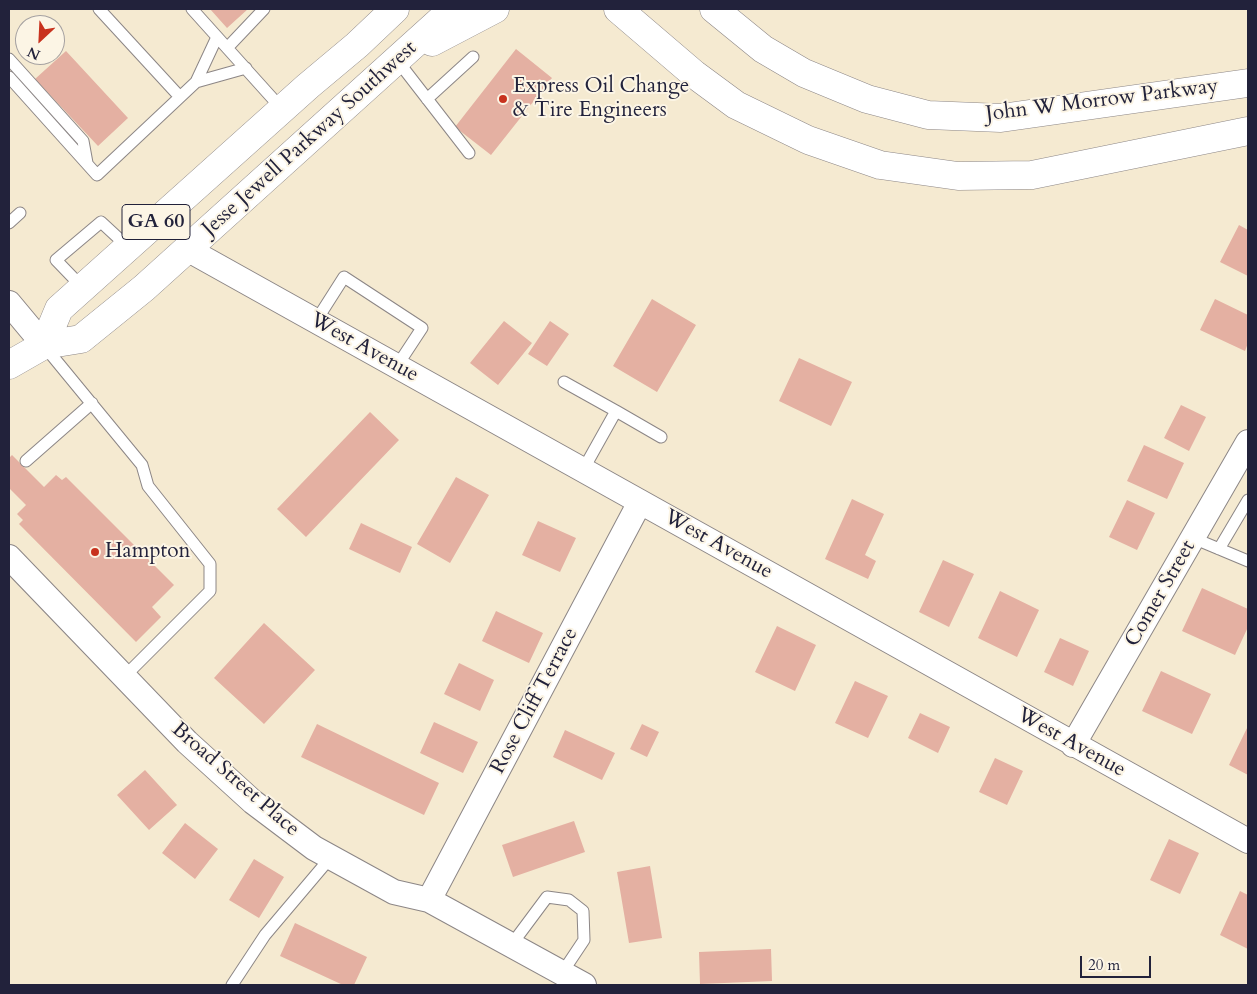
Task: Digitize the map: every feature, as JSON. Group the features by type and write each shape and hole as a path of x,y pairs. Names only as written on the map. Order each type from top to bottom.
{"main road":[{"name":"Jesse Jewell Parkway Southwest","path":"44,345 59,308 282,109 357,45 395,9"},
{"name":"Jesse Jewell Parkway Southwest","path":"9,365 44,345 81,340 187,249 453,9"},
{"path":"403,55 495,9"},
{"path":"618,9 694,74 736,105 808,140 880,164 958,176 1032,175 1248,131"},
{"name":"John W Morrow Parkway","path":"714,9 764,49 804,73 866,99 928,114 1001,118 1248,83"}],"street":[{"name":"West Avenue","path":"187,249 1248,841"},
{"path":"9,303 44,345"},
{"name":"Comer Street","path":"1073,745 1248,442"},
{"name":"Rose Cliff Terrace","path":"429,900 640,502"},
{"name":"Broad Street Place","path":"9,557 187,742 253,802 314,848 394,892 429,900 584,985"}],"lane":[{"path":"99,9 180,97"},
{"path":"192,9 282,109"},
{"path":"228,48 264,9"},
{"path":"9,77 97,175 196,82 217,36"},
{"path":"403,55 428,99 469,153"},
{"path":"428,99 472,57"},
{"path":"9,59 83,141 87,164"},
{"path":"196,82 246,68"},
{"path":"9,222 20,213"},
{"path":"83,288 56,260 101,222 128,247"},
{"path":"316,321 344,277 422,328 397,366"},
{"path":"44,345 142,465 148,486 210,564 210,591 124,677"},
{"path":"564,382 661,437"},
{"path":"26,461 92,403"},
{"path":"582,470 616,411"},
{"path":"1219,549 1248,500"},
{"path":"1193,538 1248,561"},
{"path":"232,985 265,935 331,857"},
{"path":"512,944 547,896 570,900 583,911 584,940 562,973"}],"building":[{"path":"210,9 248,9 227,28"},
{"path":"516,49 552,78 491,155 455,127"},
{"path":"65,52 128,118 98,146 35,79 50,65 65,65"},
{"path":"1239,225 1248,230 1248,276 1220,262"},
{"path":"652,299 696,325 657,392 613,366"},
{"path":"1215,299 1248,315 1248,343 1245,351 1200,330"},
{"path":"504,321 532,343 498,385 470,363"},
{"path":"550,321 569,334 547,366 528,354"},
{"path":"799,358 852,382 831,426 779,401"},
{"path":"1181,405 1206,417 1189,451 1164,438"},
{"path":"370,412 399,440 306,537 277,509"},
{"path":"1144,445 1184,463 1167,499 1127,481"},
{"path":"12,455 44,487 56,475 62,480 66,477 174,585 152,607 161,617 136,642 19,524 23,520 17,514 26,505 9,488 9,458"},
{"path":"456,477 489,495 450,563 417,544"},
{"path":"852,499 884,514 865,555 876,561 868,579 825,559"},
{"path":"1127,500 1155,513 1137,550 1109,537"},
{"path":"538,521 576,538 560,572 522,555"},
{"path":"361,523 412,547 400,573 349,549"},
{"path":"943,560 974,574 949,627 919,612"},
{"path":"1202,588 1248,609 1248,627 1235,655 1182,631"},
{"path":"1000,591 1039,610 1017,657 978,638"},
{"path":"496,611 543,633 529,663 482,641"},
{"path":"264,623 315,670 264,724 214,678"},
{"path":"777,626 816,645 795,691 755,672"},
{"path":"1060,638 1089,651 1073,686 1044,672"},
{"path":"459,663 494,680 480,711 444,694"},
{"path":"1161,671 1211,694 1192,734 1142,711"},
{"path":"855,681 888,696 868,738 835,723"},
{"path":"920,713 950,727 938,753 908,738"},
{"path":"434,722 478,742 463,773 420,753"},
{"path":"317,724 439,783 424,815 301,757"},
{"path":"642,724 659,732 647,757 630,749"},
{"path":"1248,726 1248,775 1229,765"},
{"path":"565,730 615,753 602,780 553,757"},
{"path":"995,758 1023,771 1007,805 979,792"},
{"path":"145,770 177,805 149,830 117,795"},
{"path":"574,821 585,852 513,877 502,845"},
{"path":"185,823 218,849 195,879 162,853"},
{"path":"1169,839 1199,853 1180,894 1150,880"},
{"path":"254,859 284,877 259,918 229,900"},
{"path":"650,866 662,938 629,943 617,872"},
{"path":"1240,891 1248,895 1248,949 1220,935"},
{"path":"295,923 367,957 354,985 343,985 280,956"},
{"path":"771,949 772,981 700,984 699,952"}],"place":[{"name":"Express Oil Change & Tire Engineers","path":"503,99"},
{"name":"Hampton","path":"95,552"}]}
